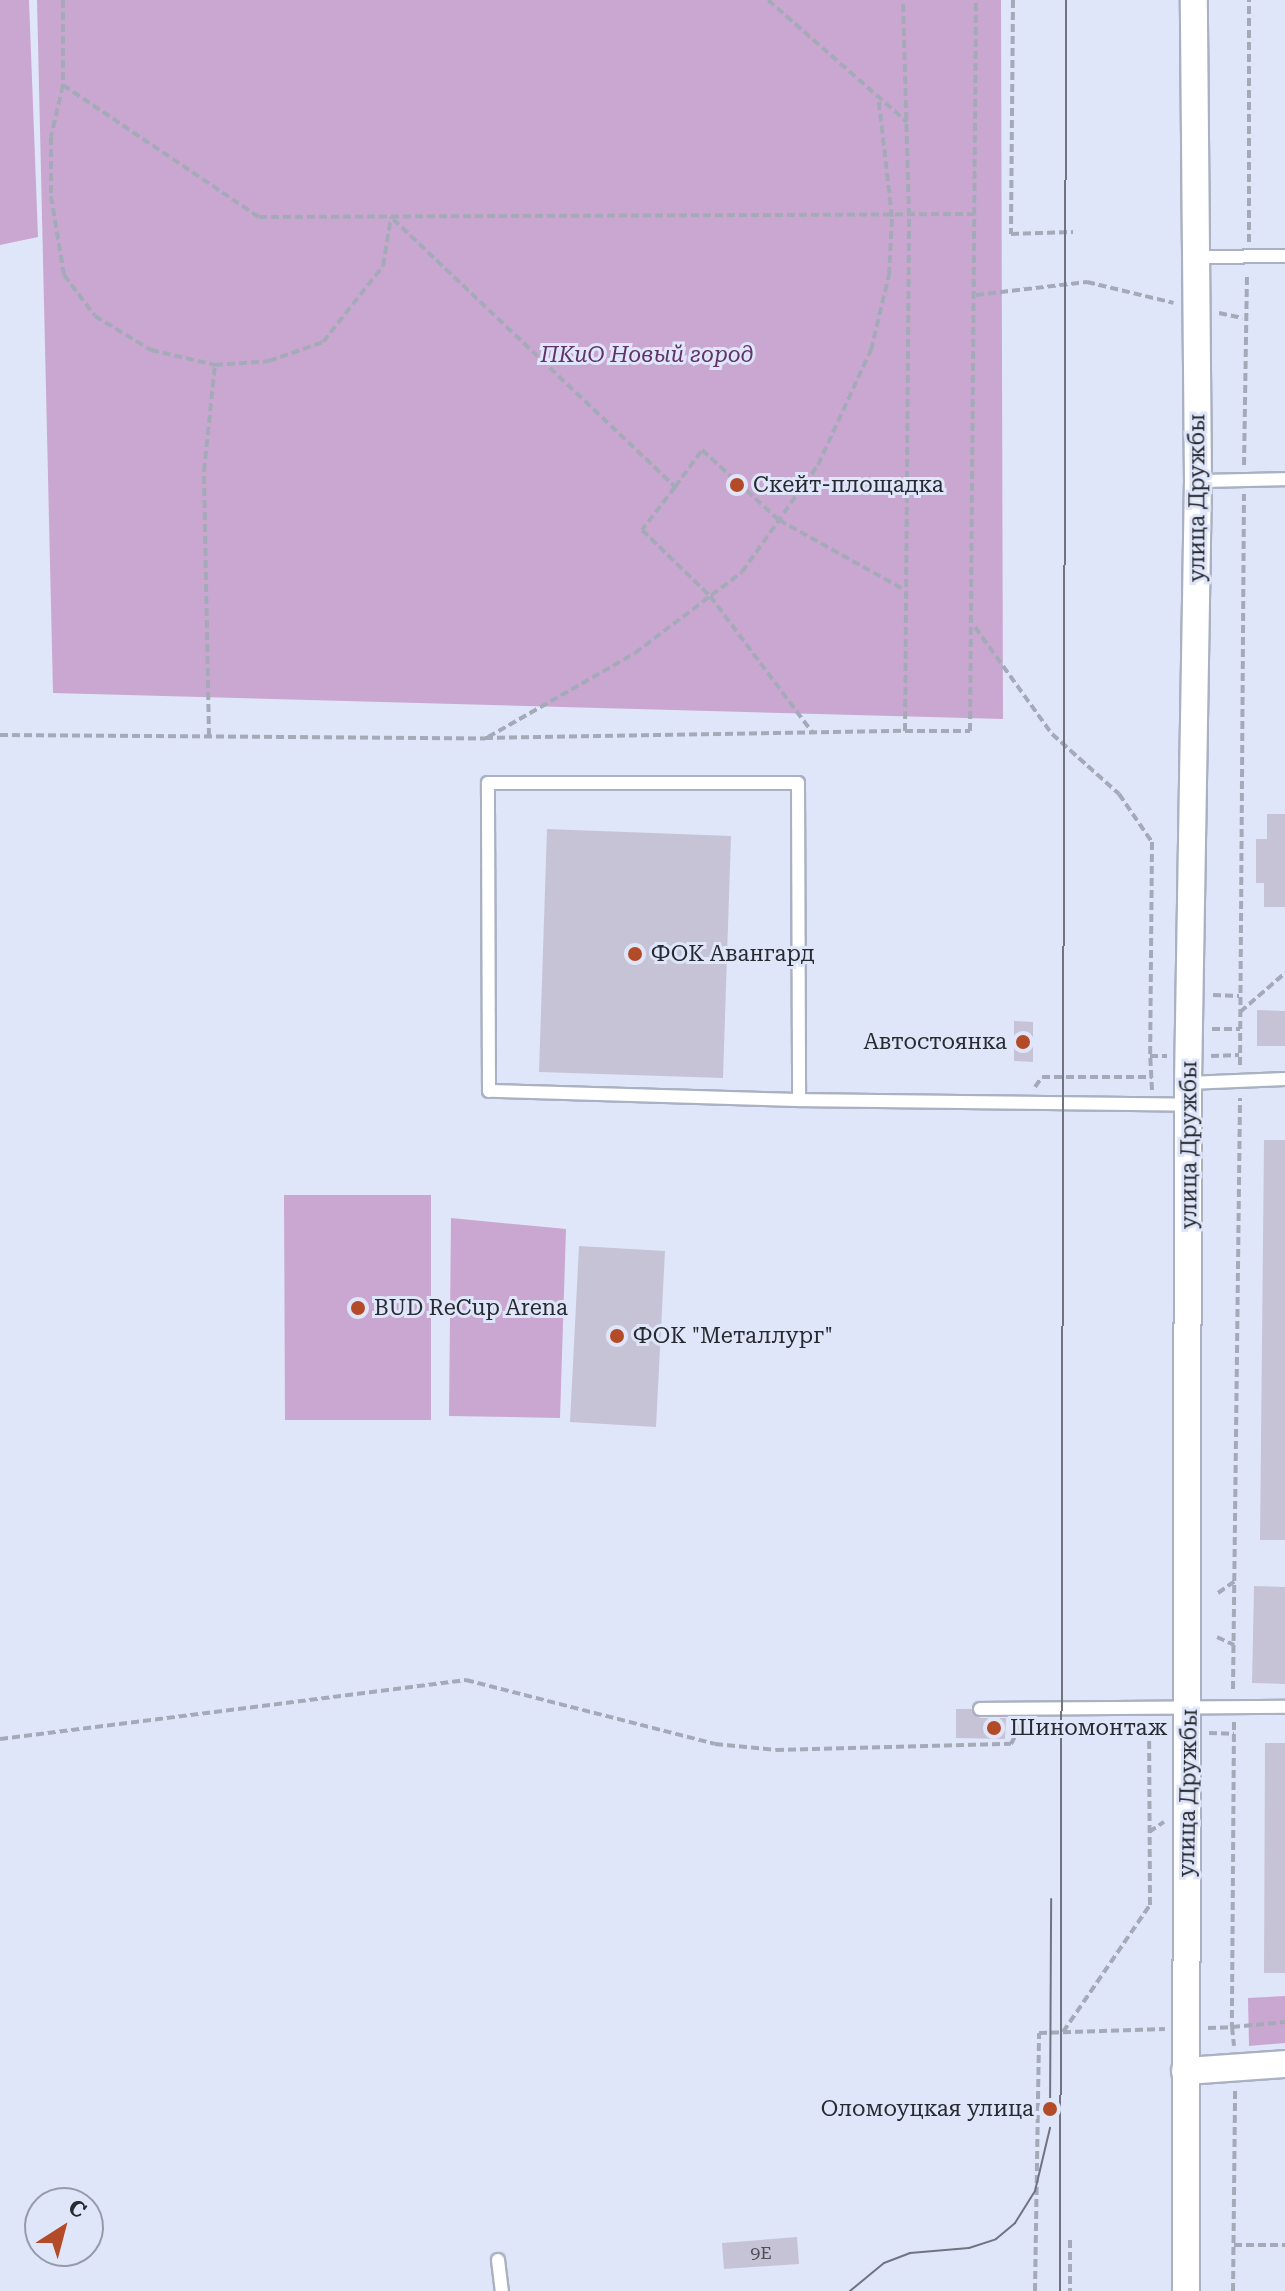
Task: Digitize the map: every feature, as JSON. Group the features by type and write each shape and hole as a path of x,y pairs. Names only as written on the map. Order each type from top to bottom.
{"street":[{"name":"улица Дружбы","path":"1186,2291 1188,1094 1198,481 1194,0"},
{"path":"1185,2071 1285,2064"}],"lane":[{"path":"1194,257 1285,256"},
{"path":"1198,481 1285,479"},
{"path":"799,1100 798,783 488,783 489,1091 799,1100 1151,1104 1240,1081 1285,1079"},
{"path":"980,1709 1189,1705 1285,1707"},
{"path":"498,2260 502,2291"}],"path":[{"path":"63,0 63,85 51,152 51,196 64,275 95,316 151,350 215,365 269,361 323,342 383,266 391,217"},
{"path":"768,0 907,122"},
{"path":"903,0 909,216 905,731"},
{"path":"0,735 485,738 970,731 974,627 976,0"},
{"path":"1013,0 1011,234 1073,232"},
{"path":"1232,2027 1243,319 1248,257 1249,0"},
{"path":"63,85 259,217 892,217 976,214"},
{"path":"485,738 635,653 742,572 818,465 871,350 889,275 892,217 878,95"},
{"path":"391,217 675,487"},
{"path":"976,295 1087,282 1183,304"},
{"path":"1209,310 1243,319"},
{"path":"209,736 204,471 215,365"},
{"path":"812,732 710,596 642,530 702,450 779,520 906,590"},
{"path":"974,627 1052,734 1119,794 1152,842 1151,1104"},
{"path":"1153,893 1163,893"},
{"path":"1153,938 1163,938"},
{"path":"1240,1012 1285,973"},
{"path":"1213,995 1239,996"},
{"path":"1212,1029 1240,1029"},
{"path":"1201,1056 1240,1055"},
{"path":"1150,1056 1179,1056"},
{"path":"1218,1593 1235,1581"},
{"path":"1217,1637 1234,1645"},
{"path":"0,1739 466,1680 715,1744 776,1750 1011,1744 1029,1709"},
{"path":"1198,1733 1234,1734"},
{"path":"1063,2032 1150,1905 1149,1735 1175,1734"},
{"path":"1149,1765 1158,1772"},
{"path":"1149,1832 1167,1820"},
{"path":"1198,2028 1285,2022"},
{"path":"1035,2291 1039,2033 1172,2029"},
{"path":"1233,2291 1235,2081"},
{"path":"1070,2240 1070,2291"},
{"path":"1234,2245 1285,2245"}],"green space":[{"path":"0,0 29,0 38,237 0,245"},
{"name":"ПКиО Новый город","path":"37,0 1001,0 1003,719 53,693"},
{"name":"BUD ReCup Arena","path":"284,1195 431,1195 431,1420 285,1420"},
{"path":"451,1218 566,1229 560,1418 449,1416"},
{"path":"1285,1996 1285,2043 1249,2046 1248,1998"}],"building":[{"path":"1267,814 1285,814 1285,907 1264,907 1264,883 1256,883 1256,839 1267,839"},
{"name":"ФОК Авангард","path":"547,829 731,836 723,1078 539,1072"},
{"path":"1257,1010 1285,1011 1285,1046 1257,1046"},
{"name":"Автостоянка","path":"1014,1021 1033,1022 1033,1062 1014,1061"},
{"path":"1264,1140 1285,1140 1285,1540 1260,1540"},
{"name":"ФОК \"Металлург\"","path":"579,1246 665,1251 656,1427 570,1422"},
{"path":"1254,1586 1285,1587 1285,1684 1252,1683"},
{"path":"956,1709 971,1709 980,1718 1006,1718 1005,1739 956,1738"},
{"path":"1265,1743 1285,1743 1285,1973 1264,1973"},
{"path":"797,2237 799,2264 724,2269 722,2243"}],"tram line":[{"path":"1060,2291 1066,0"},
{"path":"1050,2119 1051,1899"},
{"path":"850,2291 884,2263 910,2253 969,2248 996,2239 1015,2223 1035,2191 1050,2128"}],"place":[{"name":"Скейт-площадка","path":"737,485"},
{"name":"ФОК Авангард","path":"635,954"},
{"name":"Автостоянка","path":"1023,1042"},
{"name":"BUD ReCup Arena","path":"358,1308"},
{"name":"ФОК \"Металлург\"","path":"617,1336"},
{"name":"Шиномонтаж","path":"994,1728"},
{"name":"Оломоуцкая улица","path":"1050,2109"}]}
